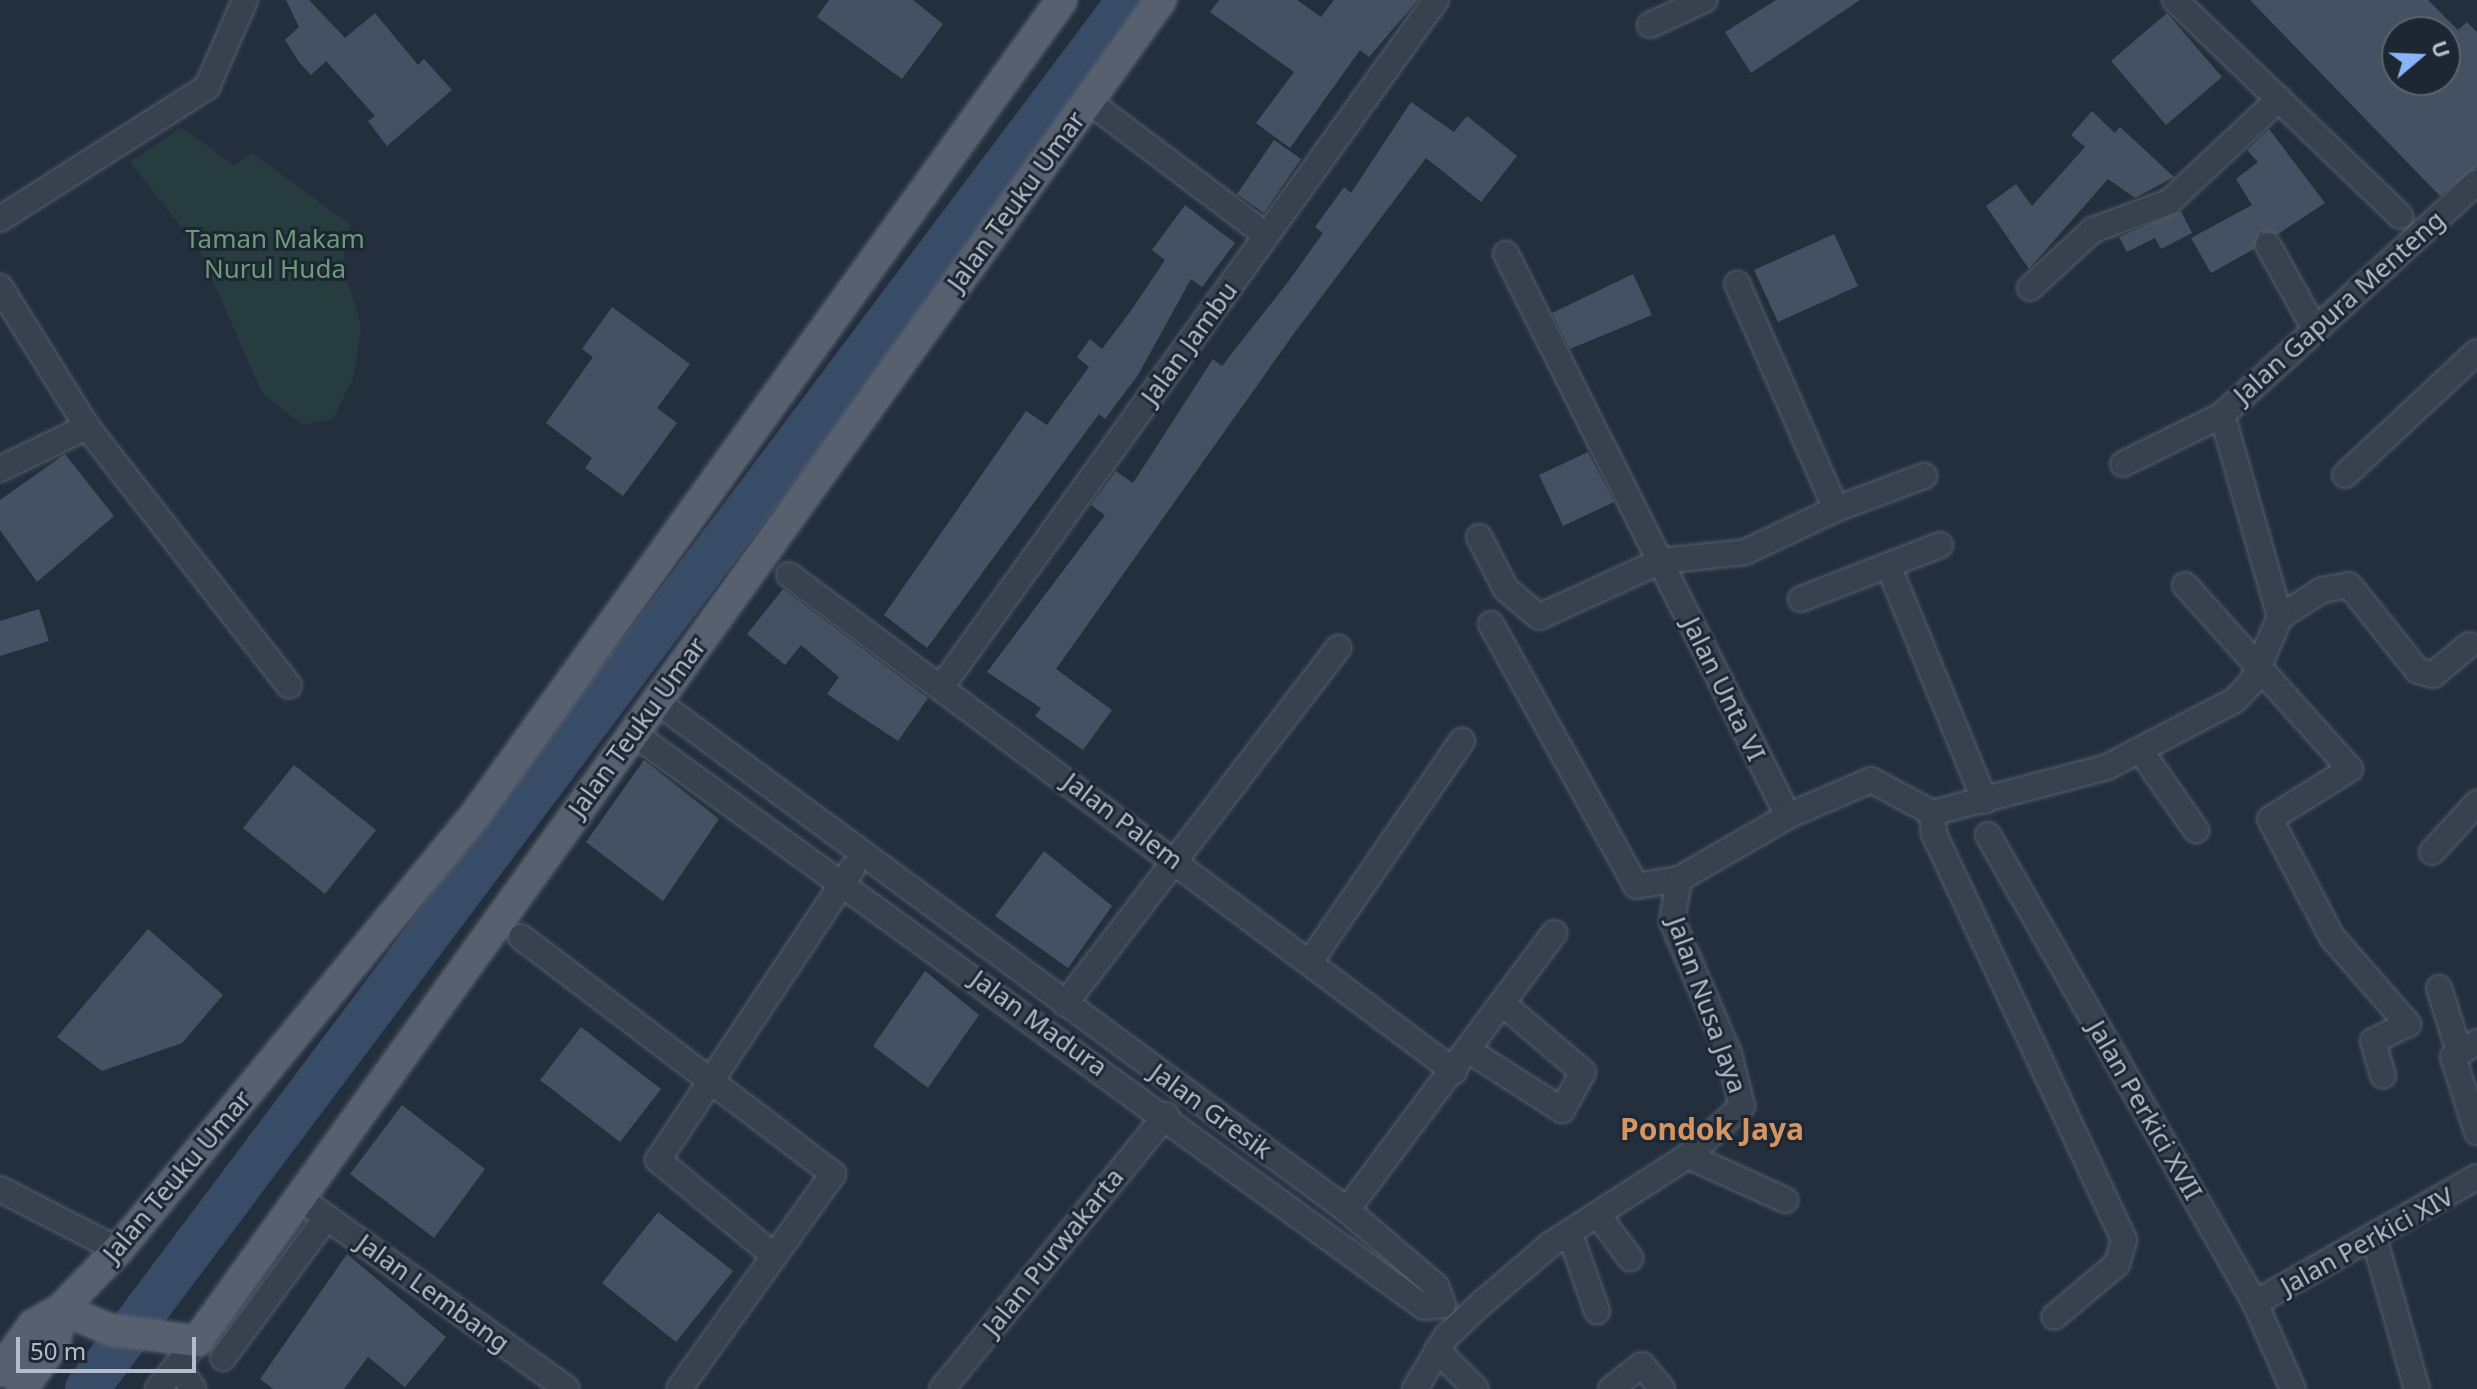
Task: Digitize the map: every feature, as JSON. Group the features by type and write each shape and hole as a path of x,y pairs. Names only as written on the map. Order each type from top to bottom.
{"main road":[{"name":"Jalan Teuku Umar","path":"0,1371 33,1325 61,1309 118,1250 475,815 1062,0"},
{"name":"Jalan Teuku Umar","path":"181,1349 298,1197 1161,0"},
{"path":"22,1389 55,1343 61,1309 111,1330 181,1349"}],"street":[{"path":"0,219 207,87 245,0"},
{"name":"Jalan Jambu","path":"942,686 1436,0"},
{"path":"1650,25 1704,0"},
{"path":"2175,0 2400,216"},
{"path":"2030,288 2093,230 2169,202 2279,99"},
{"path":"1088,101 1266,235"},
{"name":"Jalan Gapura Menteng","path":"2280,617 2222,415 2477,182"},
{"path":"2268,245 2316,331"},
{"name":"Jalan Unta VI","path":"1506,254 1788,816"},
{"path":"1737,284 1836,509"},
{"path":"0,287 87,427 289,686"},
{"path":"2345,475 2477,352"},
{"path":"2123,464 2222,415"},
{"path":"0,469 87,427"},
{"path":"1479,537 1506,589 1539,617 1661,561 1745,552 1836,509 1924,476"},
{"path":"1801,599 1940,545"},
{"path":"1888,565 1985,801"},
{"name":"Jalan Palem","path":"789,575 1312,959 1454,1071"},
{"path":"2185,585 2350,769 2270,819 2332,937 2408,1024 2373,1041 2383,1076"},
{"path":"1788,816 1871,780 1932,813 2107,767 2235,700 2260,671 2280,617 2322,590 2349,585 2418,671 2433,675 2469,645"},
{"path":"1491,624 1636,886 1679,879"},
{"path":"1065,1004 1338,648"},
{"name":"Jalan Gresik","path":"656,701 1347,1210 1436,1286 1443,1305"},
{"name":"Jalan Madura","path":"633,733 668,755 1166,1115 1424,1307 1443,1305"},
{"path":"1312,959 1462,741"},
{"path":"2140,750 2196,830"},
{"path":"2432,852 2477,803"},
{"path":"1932,813 1934,834 2124,1240 2117,1264 2054,1317"},
{"name":"Jalan Nusa Jaya","path":"1415,1389 1437,1350 1570,1234 1688,1156 1742,1106 1729,1054 1672,921 1679,879 1788,816"},
{"name":"Jalan Perkici XVII","path":"1988,835 2255,1303 2293,1389"},
{"path":"772,1254 658,1164 665,1143 715,1082 863,854"},
{"path":"1347,1210 1454,1071 1554,933"},
{"path":"521,937 833,1174 772,1254 679,1389"},
{"path":"2439,988 2463,1049 2477,1132"},
{"path":"1468,1050 1562,1110 1582,1083 1581,1068 1502,1003"},
{"name":"Jalan Purwakarta","path":"942,1389 1166,1115"},
{"path":"1688,1156 1785,1200"},
{"name":"Jalan Perkici XIV","path":"2255,1303 2375,1241 2477,1177"},
{"path":"0,1189 118,1250"},
{"name":"Jalan Lembang","path":"298,1197 567,1389"},
{"path":"1598,1215 1630,1258"},
{"path":"223,1358 327,1217"},
{"path":"1570,1234 1597,1311"},
{"path":"2375,1241 2417,1389"},
{"path":"158,1389 181,1349"},
{"path":"181,1349 193,1389"},
{"path":"1437,1350 1476,1389"},
{"path":"1611,1389 1642,1365 1662,1389"}],"green space":[{"name":"Taman Makam Nurul Huda","path":"181,127 234,165 252,153 351,225 342,263 361,325 354,376 333,419 303,425 262,393 200,251 130,162"}],"building":[{"path":"286,0 309,0 345,38 375,13 418,65 424,59 452,90 387,146 368,121 375,116 326,61 311,75 299,62 285,40 299,27"},
{"path":"829,0 913,0 943,24 902,79 817,17"},
{"path":"1219,0 1297,0 1321,17 1334,0 1418,0 1369,57 1360,50 1290,148 1256,123 1294,72 1210,12"},
{"path":"1776,0 1860,0 1751,73 1725,32"},
{"path":"2250,0 2428,0 2444,16 2381,16 2381,96 2461,96 2461,27 2467,22 2477,32 2477,167 2440,196"},
{"path":"2167,13 2222,77 2166,125 2111,61"},
{"path":"1411,102 1454,132 1467,116 1517,156 1481,202 1426,158 1295,332 1056,669 1112,710 1083,750 1035,716 1041,708 987,672 1105,515 1091,505 1116,471 1133,483 1213,359 1222,366 1288,282 1323,233 1315,227 1344,187 1351,193"},
{"path":"2092,111 2115,133 2120,127 2174,177 2135,198 2108,179 2029,269 1986,206 2016,184 2032,206 2085,147 2071,135"},
{"path":"2269,129 2325,203 2278,234 2260,232 2254,249 2211,273 2191,238 2252,205 2236,179 2258,162 2247,150"},
{"path":"1274,140 1301,159 1264,213 1237,194"},
{"path":"1185,205 1235,243 1202,287 1191,279 1138,375 1105,419 1099,414 927,648 884,615 1026,411 1047,425 1089,367 1077,357 1090,339 1102,349 1130,312 1165,260 1152,250"},
{"path":"2181,211 2192,233 2161,249 2155,238 2127,252 2119,237"},
{"path":"1834,234 1858,286 1778,322 1754,270"},
{"path":"1633,274 1652,315 1570,349 1552,313"},
{"path":"612,307 690,364 657,408 677,423 623,496 585,468 592,458 546,423 593,357 582,349"},
{"path":"1588,452 1614,502 1563,526 1539,475"},
{"path":"65,454 114,516 37,582 0,530 0,500"},
{"path":"783,589 928,698 898,741 827,694 839,677 801,645 785,665 747,634"},
{"path":"39,609 49,641 0,656 0,621"},
{"path":"644,760 719,819 663,901 586,842"},
{"path":"294,765 376,830 325,894 243,828"},
{"path":"1044,851 1112,906 1068,968 995,916"},
{"path":"148,929 223,995 182,1043 102,1071 57,1037"},
{"path":"925,971 979,1015 928,1088 873,1046"},
{"path":"581,1027 661,1089 620,1142 540,1080"},
{"path":"402,1105 485,1169 434,1238 350,1174"},
{"path":"658,1212 733,1271 676,1342 602,1283"},
{"path":"347,1254 446,1337 405,1387 368,1357 344,1389 273,1389 260,1379"}],"waterway":[{"path":"87,1389 1129,0"}],"district":[{"name":"Pondok Jaya","path":"1712,1129"}]}
